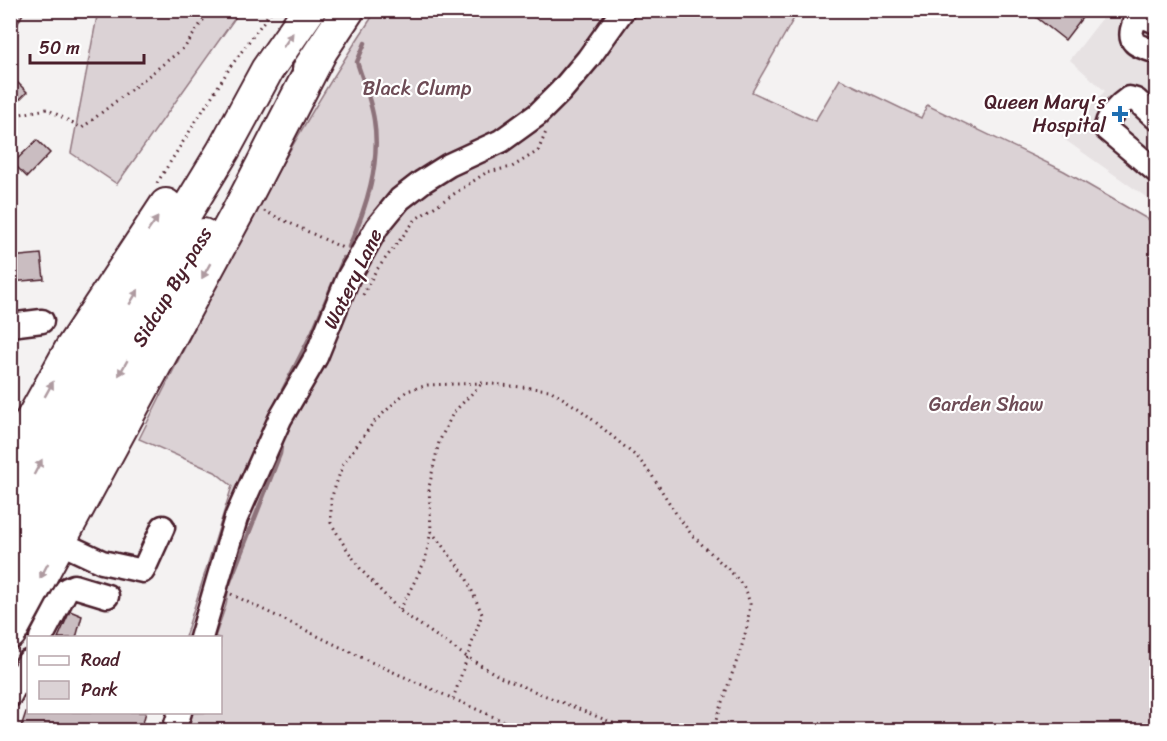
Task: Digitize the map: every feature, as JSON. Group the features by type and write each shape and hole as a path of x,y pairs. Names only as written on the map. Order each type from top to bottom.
{"highway":[{"name":"Sidcup By-pass","path":"10,518 123,316 223,151 267,70 309,10"},
{"name":"Sidcup By-pass","path":"10,573 146,329 269,128 348,10"},
{"path":"10,633 72,549 240,208 321,51"},
{"path":"10,459 71,349 106,293 210,142 267,70"}],"street":[{"name":"Watery Lane","path":"202,636 236,518 280,419 316,357 348,278 377,227 400,199 422,182 449,165 501,141 537,115 581,67 623,10"},
{"path":"1156,22 1147,18 1136,20 1131,39 1134,43 1156,52"},
{"path":"1156,118 1136,100 1129,98 1121,103 1106,123 1106,129 1156,171"},
{"path":"10,325 42,321"},
{"path":"74,585 72,549 102,562 143,571 163,527"},
{"path":"42,636 67,589 74,585 108,596"},
{"path":"10,696 27,664"},
{"path":"174,730 179,714"}],"path":[{"path":"10,116 47,109 82,128 185,47 210,10"},
{"path":"360,301 375,272 416,219 487,172 512,167 538,151 547,131"},
{"path":"255,206 360,257"},
{"path":"400,611 425,561 431,531 429,487 439,442 453,413 483,382"},
{"path":"630,730 502,678 400,611 362,571 331,523 331,499 344,464 373,423 407,391 428,385 483,382 550,390 581,410 638,458 692,535 706,551 735,576 746,590 750,604 747,627 714,730"},
{"path":"431,531 465,574 482,614 453,699"},
{"path":"224,590 371,662 523,730"},
{"path":"602,730 605,720"}],"shaded area":[{"name":"Queen Mary's Hospital","path":"1108,11 1156,11 1156,204 1061,137 1105,91 1070,60"}],"green space":[{"path":"98,11 240,11 117,184 71,153"},
{"name":"Black Clump","path":"376,11 614,11 583,52 528,112 370,226 194,636 185,636 232,486 215,472 139,439 251,220 343,62"},
{"name":"Garden Shaw","path":"631,11 798,11 752,92 815,121 840,79 921,118 927,105 1064,171 1156,224 1156,730 185,730 191,714 222,714 222,636 215,636 226,605 238,529 347,304 403,203 505,146"}],"building":[{"path":"10,10 25,10 10,37"},
{"path":"1027,10 1088,10 1065,40"},
{"path":"10,75 27,92 10,109"},
{"path":"37,140 50,153 27,177 13,163"},
{"path":"41,254 44,279 10,282 10,257"},
{"path":"70,611 82,616 77,636 59,636"},
{"path":"26,712 27,714 145,714 141,730 20,730"}],"waterway":[{"path":"349,247 361,217 374,169 376,136 373,113 357,62 365,43"},
{"path":"277,402 313,331 344,258"},
{"path":"229,584 280,454 282,439"}],"place":[{"name":"Queen Mary's Hospital","path":"1120,114"}]}
